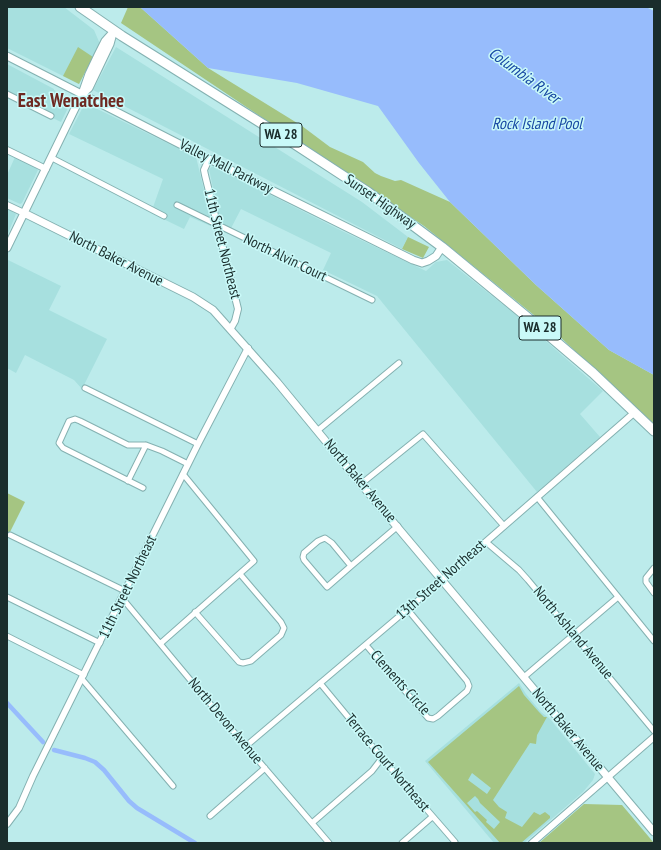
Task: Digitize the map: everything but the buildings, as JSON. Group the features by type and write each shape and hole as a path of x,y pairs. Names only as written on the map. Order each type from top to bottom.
{"highway":[{"name":"Sunset Highway","path":"80,7 114,31 368,192 442,247 593,373 654,431"}],"main road":[{"path":"7,248 52,158 82,94 89,74 103,46 114,31"},
{"name":"Valley Mall Parkway","path":"7,56 209,159 422,263 436,256 442,247"},
{"name":"North Baker Avenue","path":"24,213 193,298 213,310 248,348 654,832"}],"street":[{"path":"7,94 51,116"},
{"path":"7,150 46,169"},
{"path":"52,158 164,216"},
{"name":"11th Street Northeast","path":"209,159 204,170 238,309 235,322 230,328"},
{"name":"North Baker Avenue","path":"7,205 24,213"},
{"name":"North Alvin Court","path":"177,205 372,300"},
{"name":"11th Street Northeast","path":"7,824 18,808 198,444 248,348"},
{"path":"317,431 399,363"},
{"path":"85,388 198,444"},
{"name":"13th Street Northeast","path":"246,746 408,610 634,412"},
{"path":"143,488 65,450 60,445 60,438 69,422 75,419 128,445 146,445 188,464"},
{"path":"361,484 423,434 504,526"},
{"path":"128,481 146,445"},
{"path":"161,642 254,561 183,474"},
{"path":"537,497 654,641"},
{"path":"351,566 332,543 325,538 318,541 306,550 303,557 327,587 398,526"},
{"path":"10,535 126,591"},
{"name":"North Ashland Avenue","path":"486,542 519,570 654,731"},
{"path":"654,568 646,578 646,582 654,593"},
{"path":"195,612 239,662 243,663 251,661 280,635 284,628 281,622 240,574"},
{"path":"7,597 100,643"},
{"path":"524,677 618,597"},
{"name":"North Devon Avenue","path":"122,598 161,642 246,746 330,843"},
{"name":"Clements Circle","path":"366,645 428,718 433,719 438,716 467,691 469,686 467,681 408,610"},
{"path":"7,636 83,677 173,786"},
{"name":"Terrace Court Northeast","path":"320,683 454,842"},
{"path":"532,843 654,737"},
{"path":"312,822 372,771 382,758"},
{"path":"210,816 265,768"},
{"path":"402,843 432,817"}],"shaded area":[{"path":"7,7 64,7 94,30 100,44 79,84 7,48"},
{"path":"116,47 362,202 408,237 402,249 93,90"},
{"path":"7,64 72,100 61,122 7,96"},
{"path":"85,103 196,157 213,227 190,217 184,229 151,213 163,179 69,134"},
{"path":"15,157 38,170 22,203 20,204 7,198 7,175"},
{"path":"213,166 342,231 426,271 436,262 447,260 516,315 603,391 580,414 600,437 537,492 377,296 323,270 331,253 241,209 228,234 222,231 209,169"},
{"path":"7,208 16,214 7,236"},
{"path":"8,260 61,286 49,310 107,339 82,389 74,380 25,355 16,373 7,368"},
{"path":"519,683 541,712 550,719 595,774 593,780 583,792 524,843 494,843 425,761"}],"green space":[{"path":"128,7 140,7 208,68 302,126 330,147 363,162 375,173 381,176 395,181 401,180 450,202 536,285 609,350 654,375 654,426 556,333 424,226 121,23"},
{"path":"78,47 93,57 79,84 63,76"},
{"path":"408,237 429,247 423,258 402,249"},
{"path":"7,493 25,502 7,538"},
{"path":"519,686 524,695 539,712 544,717 547,717 537,735 536,744 530,743 493,800 499,807 507,812 505,818 522,827 534,812 540,815 545,812 550,816 550,818 521,843 500,843 428,762","holes":["472,773 491,788 487,794 468,780","475,796 480,803 500,822 494,829 486,822 487,820 477,811 475,812 467,803"]},
{"path":"584,804 622,805 654,843 539,843"}],"water":[{"name":"Rock Island Pool","path":"140,7 646,7 654,11 654,375 609,350 536,285 450,202 419,163 378,106 297,83 208,68"}],"waterway":[{"path":"7,703 43,742"},
{"path":"54,750 95,762 104,770 129,801 137,808 195,843"}],"district":[{"name":"East Wenatchee","path":"71,102"}],"water label":[{"name":"Columbia River","path":"524,76"}]}
